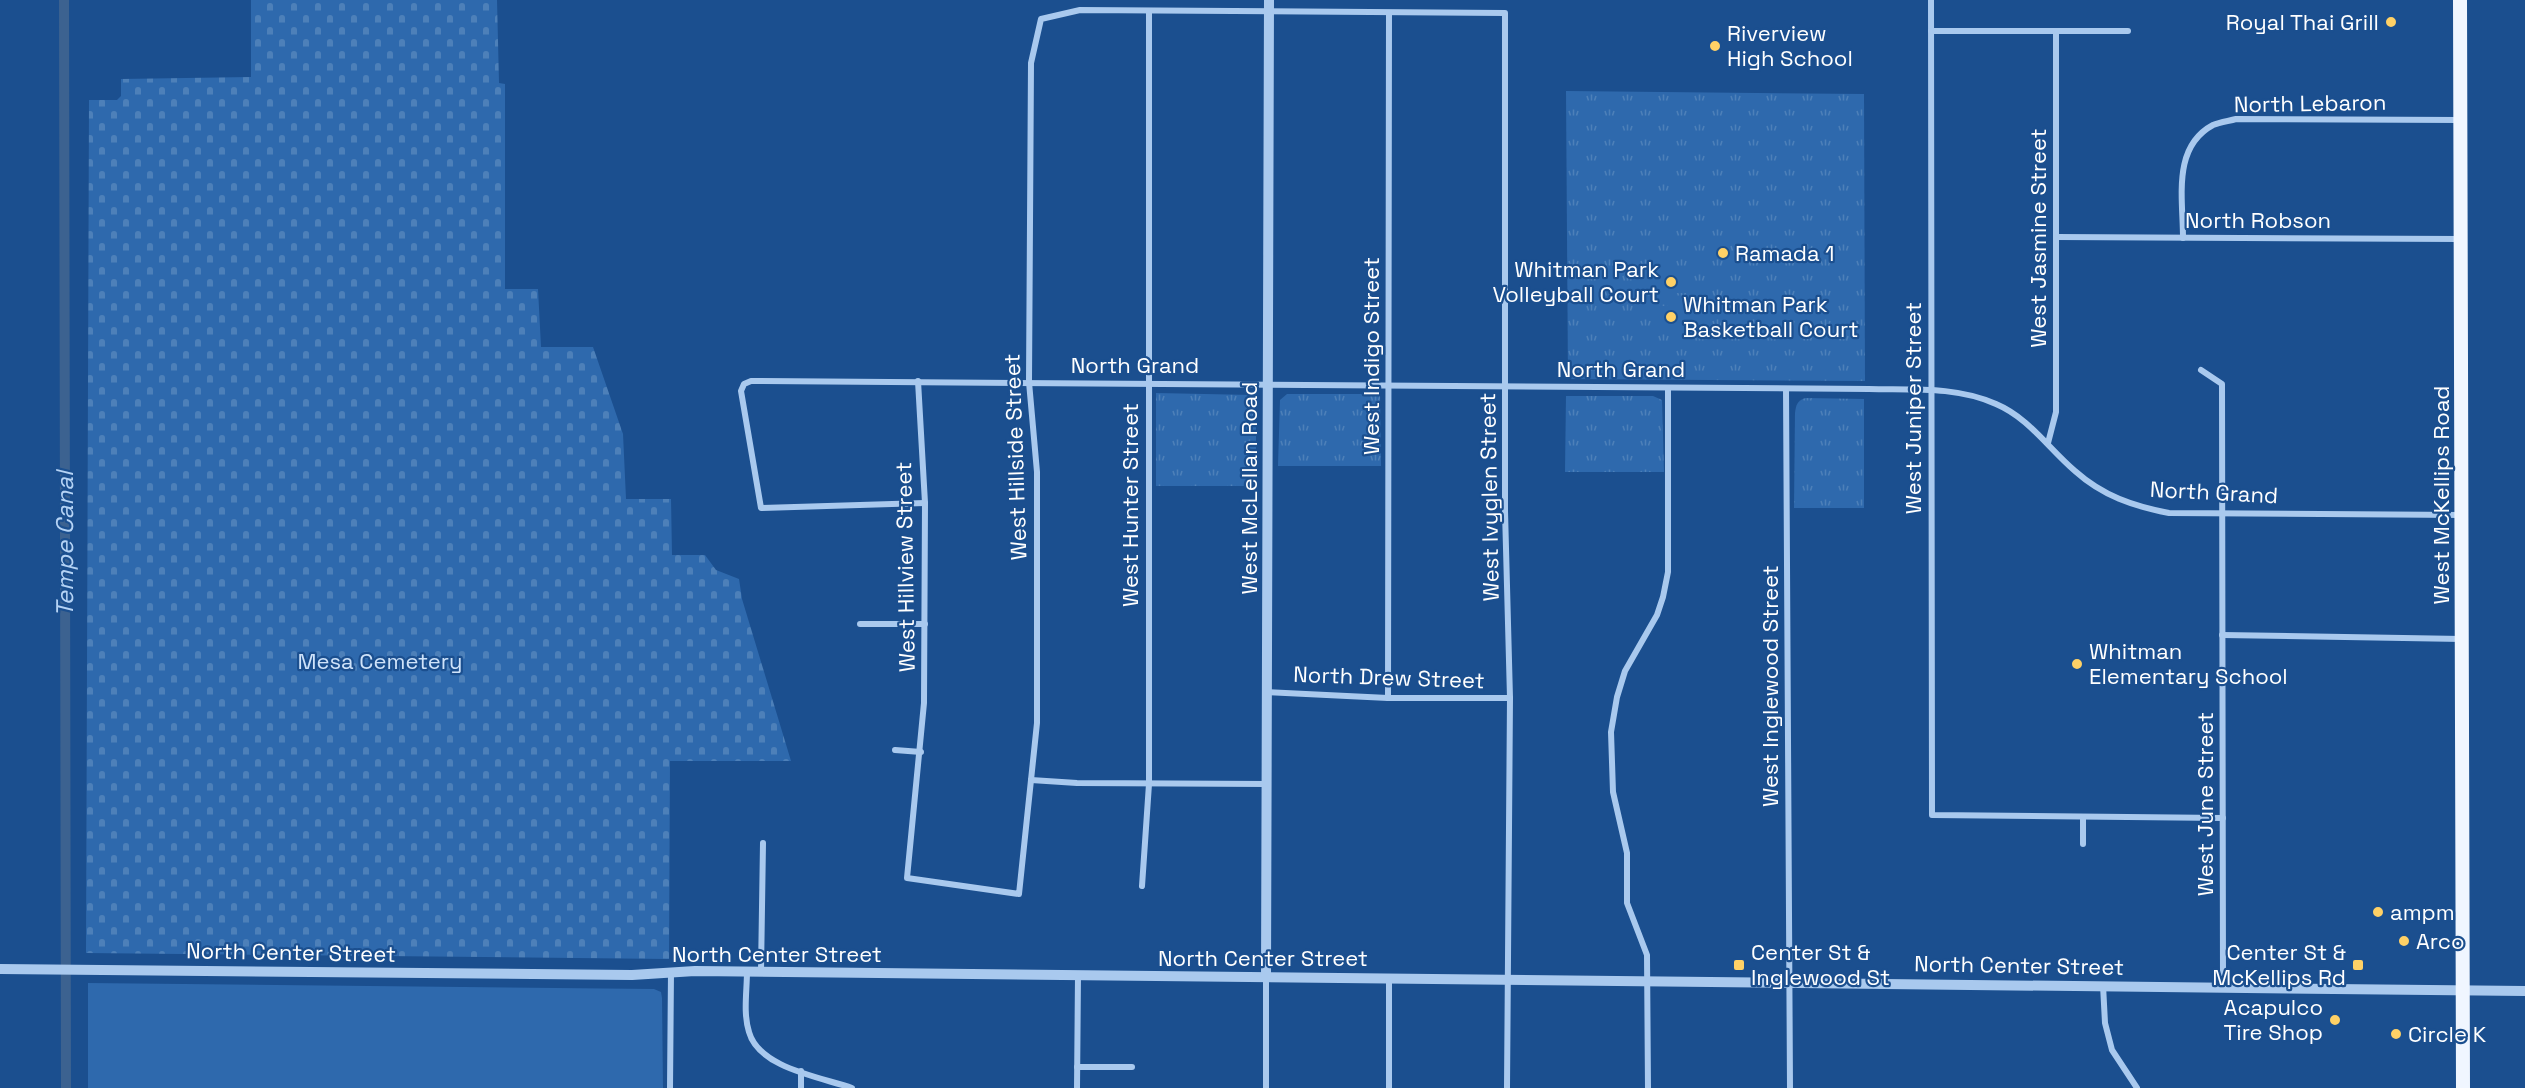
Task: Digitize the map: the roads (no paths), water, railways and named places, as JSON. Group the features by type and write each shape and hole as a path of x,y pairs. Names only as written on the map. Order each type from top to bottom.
{"main road":[{"name":"West McKellips Road","path":"2460,0 2463,1088"}],"street":[{"name":"West Juniper Street","path":"1930,0 1932,815 2083,817"},
{"path":"1149,11 1269,6 1389,14"},
{"name":"West McLellan Road","path":"1266,977 1269,6"},
{"name":"West Hillside Street","path":"1019,894 1037,723 1037,472 1029,382 1031,63 1041,19 1080,10 1149,11"},
{"name":"West Hunter Street","path":"1142,886 1149,784 1149,11"},
{"name":"West Ivyglen Street","path":"1389,14 1506,14 1505,386 1510,698 1507,1088"},
{"name":"West Indigo Street","path":"1388,698 1389,14"},
{"path":"1930,31 2128,32"},
{"name":"West Jasmine Street","path":"2048,443 2056,412 2056,31"},
{"name":"North Lebaron","path":"2182,238 2184,157 2196,138 2214,125 2236,119 2461,120"},
{"name":"North Robson","path":"2056,237 2461,239"},
{"name":"West June Street","path":"2201,370 2223,384 2223,987"},
{"name":"North Grand","path":"925,503 761,508 741,391 744,384 751,381 918,381 1931,390 1962,393 1996,404 2025,421 2074,471 2097,489 2120,501 2169,513 2462,515"},
{"name":"West Hillview Street","path":"918,381 925,503 924,703 907,878 1019,894"},
{"path":"1648,1088 1647,955 1627,903 1627,853 1614,799 1611,732 1617,697 1625,671 1656,615 1668,572 1668,388"},
{"name":"West Inglewood Street","path":"1786,389 1790,1088"},
{"path":"860,624 925,624"},
{"path":"2223,635 2462,639"},
{"name":"North Drew Street","path":"1267,692 1388,698 1510,698"},
{"path":"896,750 921,752"},
{"path":"1031,780 1077,783 1267,784"},
{"path":"2083,844 2083,817 2223,818"},
{"path":"761,972 763,843"},
{"name":"North Center Street","path":"0,969 632,975 747,971 2525,991"},
{"path":"747,971 749,1034 760,1051 775,1062 852,1088"},
{"path":"670,972 670,1088"},
{"path":"1077,1088 1078,976"},
{"path":"1266,977 1266,1088"},
{"path":"1389,978 1389,1088"},
{"path":"2103,985 2104,1023 2112,1050 2138,1088"},
{"path":"1077,1067 1132,1067"},
{"path":"801,1071 801,1088"}],"waterway":[{"name":"Tempe Canal","path":"64,0 66,1088"}],"place":[{"name":"Royal Thai Grill","path":"2391,22"},
{"name":"Riverview High School","path":"1715,46"},
{"name":"Ramada 1","path":"1723,253"},
{"name":"Whitman Park Volleyball Court","path":"1671,282"},
{"name":"Whitman Park Basketball Court","path":"1671,317"},
{"name":"Whitman Elementary School","path":"2077,664"},
{"name":"ampm","path":"2378,912"},
{"name":"Arco","path":"2404,941"},
{"name":"Center St & Inglewood St","path":"1739,965"},
{"name":"Center St & McKellips Rd","path":"2358,965"},
{"name":"Acapulco Tire Shop","path":"2335,1020"},
{"name":"Circle K","path":"2396,1034"}],"park label":[{"name":"Mesa Cemetery","path":"380,661"}]}
